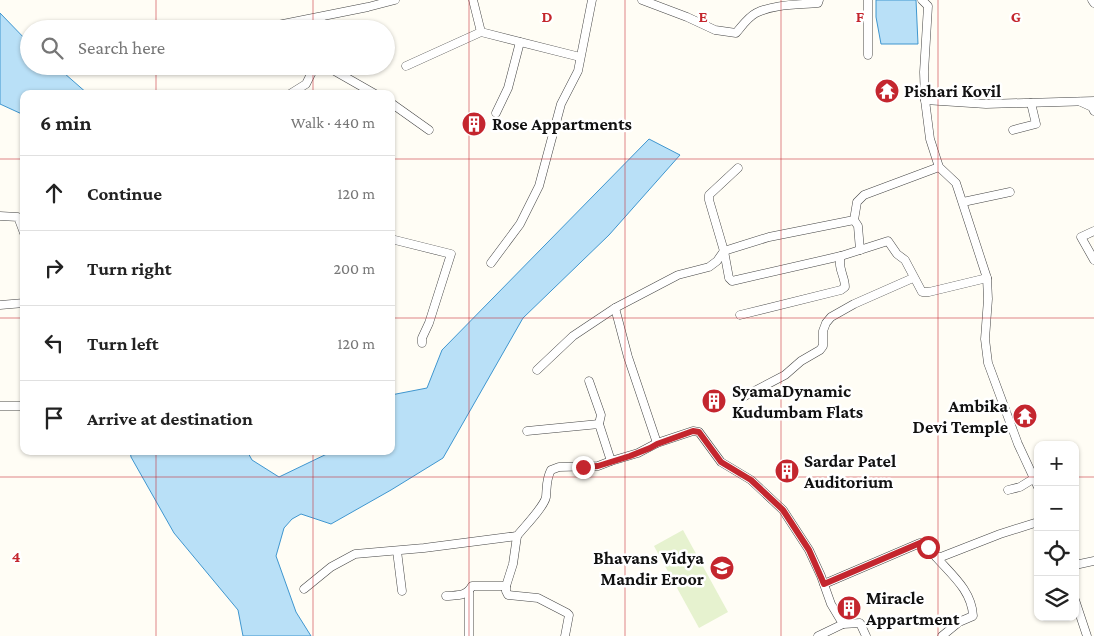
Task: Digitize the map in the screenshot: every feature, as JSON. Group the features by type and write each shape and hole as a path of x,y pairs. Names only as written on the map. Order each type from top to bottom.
{"street":[{"path":"305,20 368,8 394,0"},
{"path":"473,0 481,32"},
{"path":"491,263 520,224 539,186 560,104 578,71 592,0"},
{"path":"642,0 688,17 715,30 736,33 755,13 779,6 818,3 819,0"},
{"path":"868,0 868,55"},
{"path":"922,0 928,6 924,72 930,140 939,168 956,183 987,278 988,299 985,339 988,363 1018,444 1034,479 1020,487 1008,490"},
{"path":"406,66 481,32 580,57"},
{"path":"496,113 508,88 520,42"},
{"path":"297,90 306,84 310,75"},
{"path":"342,75 368,90"},
{"path":"925,100 986,104 1094,101"},
{"path":"1079,101 1092,107 1094,111"},
{"path":"1013,130 1036,124 1030,103"},
{"path":"395,106 429,130"},
{"path":"738,168 709,195 729,278 732,281 841,256 888,241 897,254 905,260 922,292 987,278"},
{"path":"860,250 858,226 854,220 857,202 864,195 939,168"},
{"path":"963,202 1010,192"},
{"path":"0,216 18,217 20,222"},
{"path":"537,370 573,336 615,308 678,275 708,267 724,251 768,237 854,220"},
{"path":"1094,231 1081,237 1094,260"},
{"path":"395,240 451,254 429,323 422,338 422,343"},
{"path":"740,315 842,290 845,284 839,266 841,256"},
{"path":"743,398 785,375 801,361 820,350 823,346 823,331 826,323 832,317 854,304 913,278"},
{"path":"0,305 20,303"},
{"path":"615,308 628,357 657,444"},
{"path":"589,381 601,415 599,424 611,461"},
{"path":"0,406 20,406"},
{"path":"527,431 599,424"},
{"path":"565,636 569,615 567,613 538,598 508,595 506,591 516,553 517,536 534,517 545,499 547,479 551,470 558,467 598,466 644,451 657,444 693,431 699,432 721,462 751,480 783,510 809,550 831,604 843,624"},
{"path":"936,557 1034,523"},
{"path":"304,589 331,567 355,554 397,551 517,536"},
{"path":"824,584 920,543 924,544 962,585 972,606 973,616 959,622 942,636"},
{"path":"397,551 402,591"},
{"path":"1079,564 1094,561"},
{"path":"446,596 465,595 472,586 506,586"},
{"path":"469,636 470,591"},
{"path":"1079,612 1087,636"},
{"path":"818,636 843,624 860,623 866,636"}],"green space":[{"path":"683,530 728,612 699,628 654,546"}],"water":[{"path":"876,0 916,0 918,44 881,44 876,17"},
{"path":"0,13 20,34 20,75 66,75 83,90 20,90 20,113 0,104"},
{"path":"649,139 680,155 609,235 523,318 443,458 331,524 301,514 292,519 284,528 276,556 296,612 311,636 243,636 238,610 174,533 131,455 249,455 252,460 279,477 325,455 395,455 395,394 427,388 442,350"}],"place":[{"name":"Pishari Kovil","path":"887,91"},
{"name":"Rose Appartments","path":"474,124"},
{"name":"SyamaDynamic Kudumbam Flats","path":"714,401"},
{"name":"Ambika Devi Temple","path":"1025,416"},
{"name":"Sardar Patel Auditorium","path":"787,471"},
{"name":"Bhavans Vidya Mandir Eroor","path":"722,568"},
{"name":"Miracle Appartment","path":"849,608"}],"route":[{"path":"583,467 598,466 638,453 693,431 699,432 721,462 751,480 783,510 809,550 824,584 920,543 928,547"}]}
